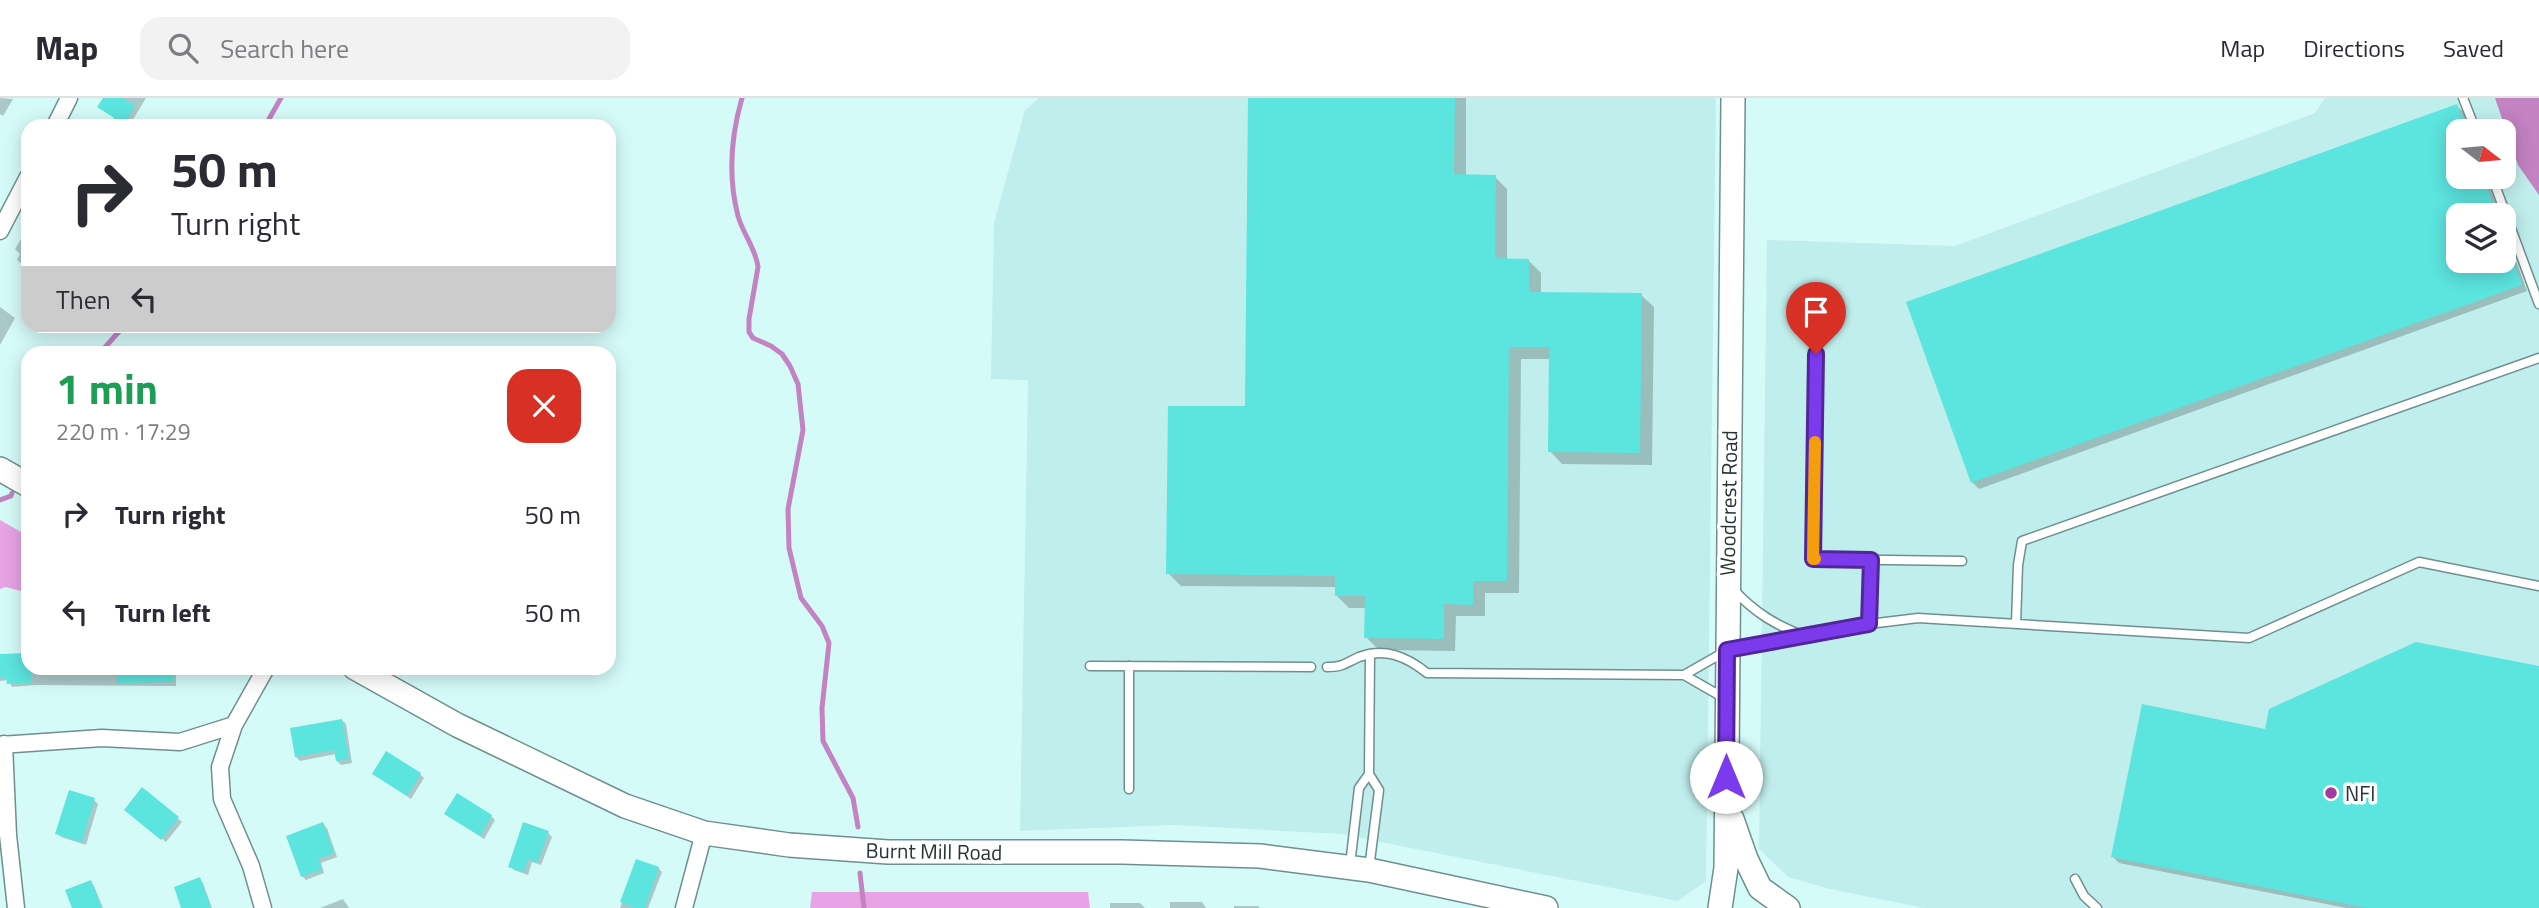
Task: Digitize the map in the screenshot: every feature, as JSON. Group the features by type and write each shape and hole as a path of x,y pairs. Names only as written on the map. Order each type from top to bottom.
{"main road":[{"name":"Woodcrest Road","path":"1720,908 1726,868 1732,98"},
{"path":"0,470 21,481"},
{"name":"Burnt Mill Road","path":"368,675 457,725 625,806 704,833 789,845 888,852 1122,852 1260,856 1359,868 1546,908"},
{"path":"1726,803 1746,859 1760,888 1788,908"}],"street":[{"path":"58,119 69,98"},
{"path":"0,231 21,190"},
{"path":"262,675 234,725 219,767 222,799 251,866 263,908"},
{"path":"16,908 2,744 102,738 180,742 234,725"},
{"path":"684,908 704,833"}],"lane":[{"path":"2463,98 2471,119"},
{"path":"2496,189 2539,303"},
{"path":"1816,354 1813,559 1962,561"},
{"path":"2015,624 2022,541 2539,358"},
{"path":"1869,624 1871,560"},
{"path":"1684,675 1727,650 1869,624 1918,618 2249,638 2419,562 2539,586"},
{"path":"1727,582 1749,607 1776,625 1807,637"},
{"path":"1359,868 1379,790 1370,774 1370,654"},
{"path":"1327,667 1342,667 1358,657 1370,654 1395,654 1412,661 1427,673 1684,675 1726,699"},
{"path":"1090,666 1311,667"},
{"path":"1129,666 1129,789"},
{"path":"1359,868 1359,788 1370,774"},
{"path":"2075,879 2084,896 2097,908"}],"shaded area":[{"path":"1039,98 1716,98 1706,881 1678,901 1340,834 1175,825 1020,831 1028,380 991,379 994,223 1025,110"},
{"path":"2325,98 2539,98 2539,908 1924,908 1830,889 1788,877 1759,849 1767,240 1955,246 2315,113"},
{"path":"2495,98 2539,98 2539,195 2516,159 2516,119 2502,119"},
{"path":"0,520 21,532 21,591 6,587 0,589"},
{"path":"812,892 1088,892 1090,908 810,908"}],"building":[{"path":"103,98 123,98 135,106 127,119 116,119 97,107"},
{"path":"1248,98 1455,98 1454,174 1496,175 1495,258 1529,259 1529,292 1642,293 1640,453 1548,452 1549,347 1509,347 1507,581 1473,581 1473,605 1444,604 1444,639 1364,638 1365,596 1335,596 1335,576 1166,574 1168,406 1245,406"},
{"path":"2457,104 2463,119 2446,119 2446,189 2487,189 2493,203 2446,203 2446,273 2516,273 2516,269 2522,285 1971,483 1906,302"},
{"name":"NFI","path":"2416,642 2539,666 2539,908 2367,908 2111,857 2142,704 2265,729 2269,709"},
{"path":"21,653 21,675 31,675 31,683 7,684 6,677 0,677 0,654"},
{"path":"117,675 173,675 173,682 117,683"},
{"path":"342,719 349,759 336,761 334,750 295,757 290,728"},
{"path":"386,751 421,773 407,796 372,774"},
{"path":"142,787 179,817 161,840 124,810"},
{"path":"69,790 95,798 82,842 55,834"},
{"path":"457,793 492,815 480,836 444,814"},
{"path":"323,822 334,853 318,859 322,869 301,877 286,836"},
{"path":"523,822 549,831 537,863 528,859 524,872 508,867"},
{"path":"636,859 659,867 645,908 636,908 620,902"},
{"path":"200,877 211,908 181,908 174,887"},
{"path":"91,880 102,908 72,908 65,890"}],"waterway":[{"path":"269,119 281,98"},
{"path":"742,98 735,127 732,172 738,216 758,267 749,332 753,338 782,354 798,384 803,430 788,509 789,548 801,598 822,626 829,643 822,708 823,741 853,798 858,827"},
{"path":"106,346 118,333"},
{"path":"0,500 12,493"},
{"path":"860,873 864,908"}],"slow traffic":[{"path":"1815,442 1815,559"}],"place":[{"name":"NFI","path":"2331,793"}],"route":[{"path":"1726,777 1727,650 1869,624 1871,560 1813,559 1816,354"}]}
